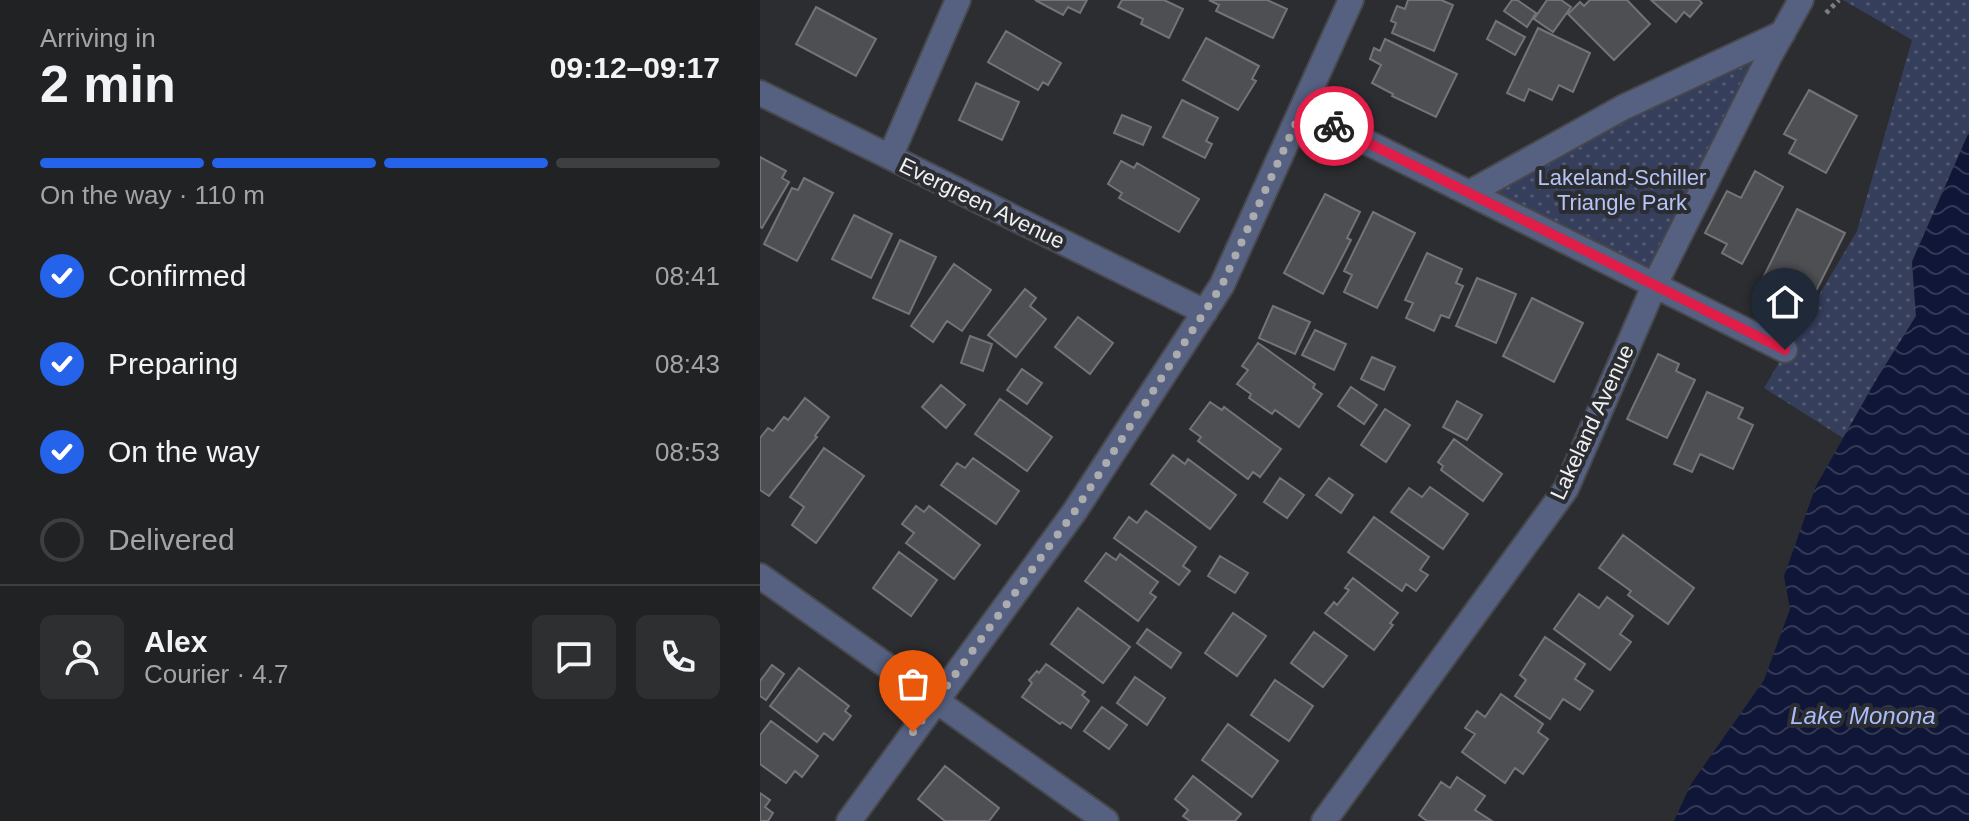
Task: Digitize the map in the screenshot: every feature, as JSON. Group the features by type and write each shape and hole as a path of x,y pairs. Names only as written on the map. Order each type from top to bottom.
{"street":[{"path":"890,157 958,0"},
{"path":"849,821 1075,511 1222,285 1351,0"},
{"name":"Lakeland Avenue","path":"1324,821 1566,489 1655,284 1801,0"},
{"path":"1469,193 1624,107 1783,33"},
{"name":"Evergreen Avenue","path":"760,93 1205,312"},
{"path":"1302,110 1785,350"},
{"path":"760,576 1106,821"}],"green space":[{"path":"1843,0 1969,0 1969,132 1912,261 1916,316 1843,438 1764,388 1857,231 1912,40"},
{"name":"Lakeland-Schiller Triangle Park","path":"1783,33 1655,284 1469,193"}],"water":[{"name":"Lake Monona","path":"1969,132 1969,821 1674,821 1691,784 1764,680 1790,609 1784,576 1816,486 1916,316 1912,262"}],"building":[{"path":"1035,0 1087,0 1080,13 1068,7 1063,15"},
{"path":"1122,0 1164,0 1183,9 1169,38 1141,24 1143,19 1118,7"},
{"path":"1209,0 1267,0 1287,9 1273,38 1216,11 1219,5"},
{"path":"1408,0 1441,0 1453,5 1434,51 1392,33 1396,23 1391,21 1397,6 1405,9"},
{"path":"1512,0 1536,13 1527,27 1504,11"},
{"path":"1547,0 1561,0 1571,7 1553,32 1534,19"},
{"path":"1590,0 1627,0 1650,24 1614,60 1568,14 1580,2 1584,6"},
{"path":"1651,0 1699,0 1702,3 1690,17 1684,12 1676,22"},
{"path":"816,7 876,39 856,76 796,44"},
{"path":"1496,21 1525,37 1515,55 1487,39"},
{"path":"1538,28 1590,53 1573,92 1559,85 1552,100 1529,89 1524,101 1507,93"},
{"path":"1006,31 1061,63 1048,85 1043,82 1038,90 988,62"},
{"path":"1206,38 1259,66 1252,79 1256,81 1238,110 1183,80"},
{"path":"1385,39 1457,74 1436,117 1372,83 1381,65 1370,59 1374,48 1380,51"},
{"path":"976,83 1019,102 1002,140 959,120"},
{"path":"1809,90 1857,116 1826,173 1789,153 1796,140 1784,134"},
{"path":"1182,100 1218,118 1206,141 1212,144 1205,158 1163,137"},
{"path":"1122,115 1151,127 1143,145 1114,133"},
{"path":"760,157 786,171 782,178 789,182 762,228 760,227"},
{"path":"1121,161 1134,168 1137,163 1199,199 1179,232 1119,198 1122,193 1108,184"},
{"path":"1755,171 1783,187 1742,264 1722,253 1727,244 1705,233 1727,191 1741,198"},
{"path":"804,178 833,193 797,261 764,244 792,188 798,190"},
{"path":"1325,194 1360,212 1347,238 1351,240 1323,294 1284,273"},
{"path":"1797,209 1845,233 1811,301 1763,278"},
{"path":"1373,212 1415,233 1377,308 1344,292 1352,275 1344,271"},
{"path":"854,215 892,234 871,278 832,259"},
{"path":"900,240 936,257 909,314 873,298"},
{"path":"1427,253 1462,269 1456,283 1463,286 1449,318 1441,315 1434,331 1406,318 1413,303 1405,300"},
{"path":"954,264 991,290 962,331 947,321 933,342 911,326"},
{"path":"1477,278 1516,294 1496,343 1456,326"},
{"path":"1025,289 1036,298 1030,306 1046,319 1016,357 988,335"},
{"path":"1532,298 1583,323 1554,382 1503,356"},
{"path":"1273,306 1310,322 1295,354 1259,338"},
{"path":"1078,317 1113,343 1090,374 1055,347"},
{"path":"1315,330 1346,344 1334,370 1302,355"},
{"path":"970,336 992,344 983,371 961,363"},
{"path":"1258,343 1315,384 1313,388 1322,394 1299,427 1275,410 1272,414 1249,398 1251,394 1237,384 1248,370 1242,366"},
{"path":"1658,354 1679,364 1676,371 1695,380 1667,438 1627,419"},
{"path":"1372,357 1395,367 1384,390 1361,379"},
{"path":"1022,369 1042,383 1027,404 1007,390"},
{"path":"941,385 965,405 946,428 922,407"},
{"path":"1351,387 1377,405 1364,424 1338,406"},
{"path":"1707,392 1743,408 1738,418 1753,425 1733,469 1700,454 1692,472 1674,464"},
{"path":"805,398 829,417 817,437 769,496 760,490 760,438 768,428 773,431 784,417 788,420"},
{"path":"1000,399 1052,437 1027,471 975,434"},
{"path":"1457,401 1482,415 1467,440 1443,427"},
{"path":"1210,402 1222,410 1224,407 1281,449 1260,477 1253,472 1248,479 1198,441 1201,437 1190,429"},
{"path":"1385,409 1410,425 1386,462 1361,445"},
{"path":"1454,439 1502,474 1483,501 1441,470 1443,466 1438,462"},
{"path":"824,448 864,476 816,543 792,525 804,507 790,497"},
{"path":"1173,455 1185,464 1188,459 1236,495 1210,529 1151,484"},
{"path":"973,458 1019,491 996,524 941,485 957,463 965,468"},
{"path":"1280,478 1304,495 1287,518 1264,502"},
{"path":"1329,478 1353,495 1341,513 1316,495"},
{"path":"1430,487 1468,514 1443,549 1391,512 1409,488 1422,497"},
{"path":"916,506 924,512 929,506 980,545 954,579 906,543 914,533 902,524"},
{"path":"1146,511 1196,547 1183,566 1190,571 1179,585 1114,538 1129,517 1137,523"},
{"path":"1374,517 1429,557 1420,570 1428,575 1416,591 1406,584 1402,591 1348,552"},
{"path":"1623,535 1694,588 1668,624 1628,595 1631,591 1599,568"},
{"path":"899,552 937,580 911,616 873,588"},
{"path":"1106,553 1116,560 1120,554 1158,582 1150,593 1156,597 1138,621 1085,581"},
{"path":"1220,556 1248,573 1235,593 1208,576"},
{"path":"1353,578 1398,613 1374,650 1325,613 1334,602 1337,605 1349,590 1345,588"},
{"path":"1579,594 1599,608 1607,597 1633,616 1620,634 1631,642 1610,670 1554,629"},
{"path":"1078,608 1130,647 1103,683 1051,644"},
{"path":"1233,613 1266,636 1237,676 1205,653"},
{"path":"1147,629 1181,653 1171,668 1137,643"},
{"path":"1314,632 1347,656 1323,687 1291,663"},
{"path":"1545,637 1585,664 1575,679 1593,691 1580,710 1563,699 1550,719 1515,696 1526,680 1520,675"},
{"path":"1046,664 1085,692 1082,695 1089,701 1071,728 1062,722 1060,724 1022,697 1032,683 1029,680"},
{"path":"772,665 784,674 766,700 760,696 760,681"},
{"path":"799,668 849,706 845,711 851,716 833,740 824,733 817,742 770,706"},
{"path":"1135,677 1165,698 1147,725 1117,703"},
{"path":"1275,680 1313,706 1289,741 1251,715"},
{"path":"1501,694 1543,724 1538,732 1548,739 1523,774 1515,768 1505,783 1462,752 1475,734 1465,728 1477,711 1485,717"},
{"path":"1102,707 1127,725 1109,749 1084,731"},
{"path":"771,721 818,756 802,777 795,771 786,783 760,764 760,735"},
{"path":"1228,724 1278,761 1252,797 1202,760"},
{"path":"945,766 999,808 989,821 945,821 918,799"},
{"path":"1193,776 1241,814 1235,821 1190,821 1183,816 1188,810 1175,799"},
{"path":"1457,777 1485,796 1475,810 1492,821 1427,821 1419,815 1441,782 1450,788"},
{"path":"760,793 770,800 765,807 773,813 768,821 760,821"}],"way so far":[{"path":"913,732 1075,511 1222,285 1302,110 1334,126"}],"route":[{"path":"1334,126 1785,350"}]}
